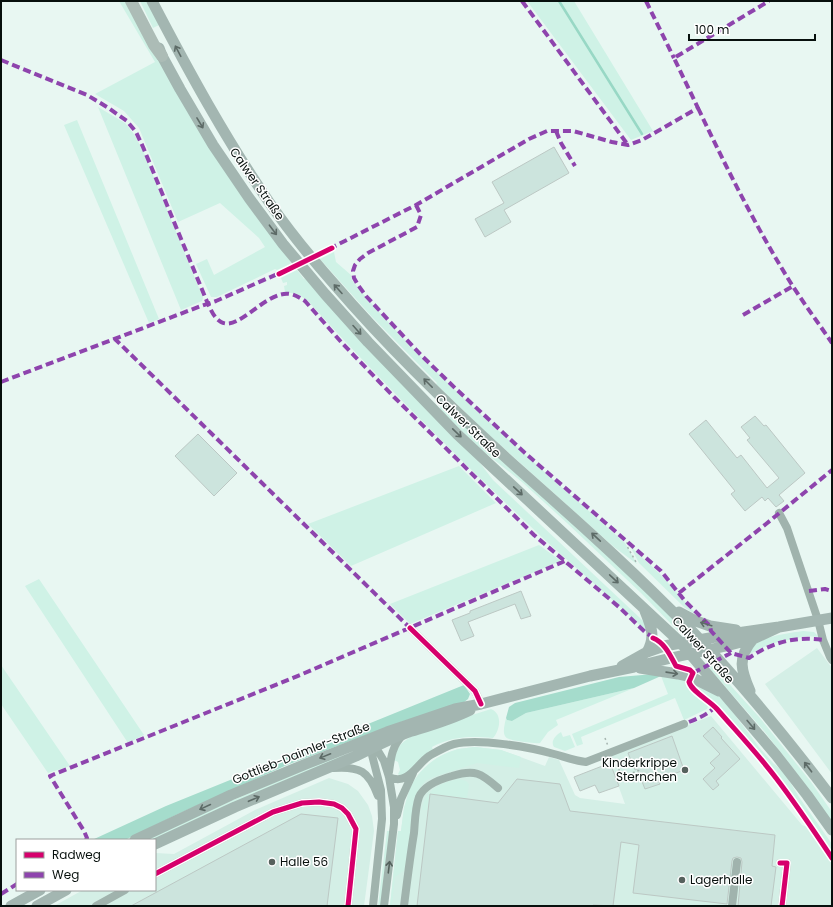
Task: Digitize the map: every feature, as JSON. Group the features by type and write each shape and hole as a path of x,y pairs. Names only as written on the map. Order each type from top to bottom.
{"highway":[{"path":"131,1 154,45 162,56"}],"main road":[{"name":"Calwer Straße","path":"137,1 162,56 213,145 249,198 283,244 368,342 452,429 680,642 776,755 832,830"},
{"name":"Calwer Straße","path":"152,1 196,85 226,136 281,218 335,285 378,333 439,394 670,608 710,650 792,745 832,798"},
{"path":"643,606 652,628 653,638 647,652"},
{"path":"670,608 710,626 744,632"},
{"name":"Gottlieb-Daimler-Straße","path":"613,671 647,652 680,642 832,618"},
{"name":"Gottlieb-Daimler-Straße","path":"156,844 235,807 356,756 402,731 455,708 481,704 613,671 634,668 710,650 753,639 779,627"},
{"path":"753,639 748,644 742,656 741,664 742,671 753,700"},
{"path":"634,668 678,674 708,685 726,696"},
{"name":"Gottlieb-Daimler-Straße","path":"137,839 231,795 361,742 402,731"},
{"path":"11,906 38,891"},
{"path":"37,906 64,891"}],"street":[{"path":"778,513 787,528 818,620 823,640 832,660"},
{"path":"410,628 475,691 481,704"},
{"path":"389,776 394,780 405,778 428,757 453,744 475,742 532,749 563,756 572,760 586,762 684,724"},
{"path":"389,776 392,752 402,731"},
{"path":"361,742 375,746 384,761 389,776 394,807 394,824 384,906"},
{"path":"373,906 380,843 382,806 381,790 372,755 375,746"},
{"path":"326,769 346,767 357,768 367,774 374,786 382,806"},
{"path":"394,824 401,799 414,771"},
{"path":"404,906 416,815 420,796 425,789 431,784 446,777 468,772 483,775 498,788"},
{"path":"156,873 260,818 288,806 319,802 334,804 342,808 354,822 357,836 348,906"},
{"path":"732,906 737,862"},
{"path":"780,863 787,863 782,906"},
{"path":"96,906 123,891"}],"path":[{"path":"627,542 628,548 638,564"},
{"path":"605,738 622,777 642,769"}],"shaded area":[{"path":"119,1 129,1 210,149 252,211 292,263 277,270 275,269 217,297 211,297 196,264 207,259 214,275 265,247 259,238 220,203 178,222 139,128 124,111 95,94 155,62"},
{"path":"140,1 147,1 159,25 153,28"},
{"path":"527,1 574,1 653,131 631,140"},
{"path":"98,107 125,123 134,134 144,153 203,298 202,301 181,310"},
{"path":"77,120 159,319 149,323 64,125"},
{"path":"334,252 336,262 351,275 352,280 358,288 421,356 487,420 625,543 637,564 614,547 488,434 436,384 437,383 372,317 320,259"},
{"path":"297,270 480,463 493,480 639,617 645,623 649,634 546,541 454,453 394,393 307,300 297,294 285,292 284,286 287,285 287,282 283,283 281,278"},
{"path":"443,404 597,544 680,626 681,631 678,631 642,594 522,482 478,447 439,409"},
{"path":"459,466 496,503 351,566 308,524"},
{"path":"539,545 561,561 410,624 390,604"},
{"path":"630,546 660,574 697,615 685,608 639,563"},
{"path":"39,579 144,735 128,743 25,586"},
{"path":"803,631 814,632 819,637 806,636 770,644 748,655 753,646 764,639 777,635"},
{"path":"817,648 832,668 832,774 765,684"},
{"path":"1,665 70,766 48,773 1,704"},
{"path":"713,666 760,718 811,782 832,812 832,823 793,768 764,731 709,668"},
{"path":"661,676 687,679 691,692 701,697 707,703 707,709 684,720 675,698 581,737 583,744 577,746 572,734 668,694"},
{"path":"691,683 715,693 726,703 759,747 773,763 784,772 799,797 832,844 832,854 778,776 715,702 695,688"},
{"path":"634,688 556,720 558,725 548,732 540,743 508,739 504,734 506,718 507,720 512,721 526,713"},
{"path":"491,709 495,711 499,718 499,727 493,738 462,738 440,743 432,747 433,750 407,774 400,776 398,774 400,770 398,762 394,760 395,755 402,743 406,740 419,732"},
{"path":"711,716 802,825 807,827 832,864 832,906 390,906 398,831 401,831 404,807 421,772 437,758 458,749 475,747 501,750 545,766 549,757 559,760 575,795 580,798 625,804 608,757"},
{"path":"561,732 563,737 570,735 575,747 565,751 554,747 553,740"},
{"path":"475,747 501,750 521,757 519,768 477,763 425,781 414,798 406,869 395,877 392,906 390,906 398,831 401,831 406,801 412,784 422,770 443,754 451,751"},
{"path":"356,751 156,840 149,839 210,810 317,764"},
{"path":"329,778 348,784 358,791 368,805 372,816 374,831 364,906 54,906 81,891 156,891 156,853 174,854 255,810"},
{"path":"459,779 466,781 469,784 467,799 430,795 428,810 422,810 423,803 434,788 446,782"},
{"path":"387,831 390,831 381,906 378,906"}],"green space":[{"path":"654,674 661,676 634,688 526,713 512,721 507,720 506,718 509,707 515,703 619,677"},
{"path":"464,685 470,694 468,699 463,703 401,722 287,765 178,814 127,839 94,839 166,806"}],"building":[{"path":"554,147 569,173 504,210 511,222 485,237 475,219 504,203 492,182"},
{"path":"755,416 764,426 766,425 805,473 779,495 784,501 776,507 768,498 765,501 762,497 745,511 731,494 735,491 689,434 706,420 737,458 741,455 767,488 779,478 747,440 750,438 741,427"},
{"path":"198,434 237,473 214,496 175,456"},
{"path":"521,591 531,616 521,619 515,604 468,622 474,636 461,641 452,620 470,613 470,611"},
{"path":"713,727 740,759 716,781 719,785 713,790 703,779 715,768 710,763 720,754 703,736"},
{"path":"672,736 684,770 658,780 660,784 645,789 637,769 635,770 628,753"},
{"path":"610,763 619,786 599,793 595,785 580,791 574,777"},
{"path":"517,779 560,784 570,811 775,835 772,866 776,867 771,906 738,906 742,862 741,858 737,857 733,858 732,861 727,904 633,893 639,845 621,842 613,906 417,906 430,794 498,803"},
{"name":"Halle 56","path":"301,814 338,818 327,906 131,906"}],"waterway":[{"path":"559,1 642,134"}],"marked path":[{"path":"522,1 628,145"},
{"path":"646,1 674,58"},
{"path":"329,249 416,205 529,139 547,131 573,131 628,145 642,140 698,108 674,58 769,1"},
{"path":"1,60 87,95 127,121 136,132 143,147 208,304 216,318 221,322 228,324 236,321 262,304 281,294 292,294 305,301 342,343 394,397 534,535 619,607 646,633 656,639"},
{"path":"698,108 731,176 767,242 792,285 832,343"},
{"path":"556,131 561,143 575,166"},
{"path":"416,205 421,215 417,227 368,253 360,259 355,265 353,271 354,278 366,296 421,355 525,453 661,571 685,601 710,626 711,631 731,653 749,658 775,644 803,639 823,640"},
{"path":"1,382 216,301 282,272"},
{"path":"743,315 793,286"},
{"path":"114,338 410,628"},
{"path":"679,593 832,470"},
{"path":"86,839 84,831 50,776 300,675 565,561"},
{"path":"809,591 825,589 832,591"},
{"path":"693,673 731,653"},
{"path":"689,722 703,716 715,707"},
{"path":"1,894 16,885"}],"cycle path":[{"path":"279,274 332,248"},
{"path":"410,628 475,691 481,704"},
{"path":"653,638 664,646 676,666 690,670 693,673 689,682 691,686 697,693 717,709 762,760 791,798 832,858"},
{"path":"156,873 273,812 302,803 319,802 334,804 342,808 348,814 356,829 348,906"},
{"path":"780,863 787,863 782,906"}],"place":[{"name":"Kinderkrippe Sternchen","path":"685,770"},
{"name":"Halle 56","path":"272,862"},
{"name":"Lagerhalle","path":"682,880"}]}
